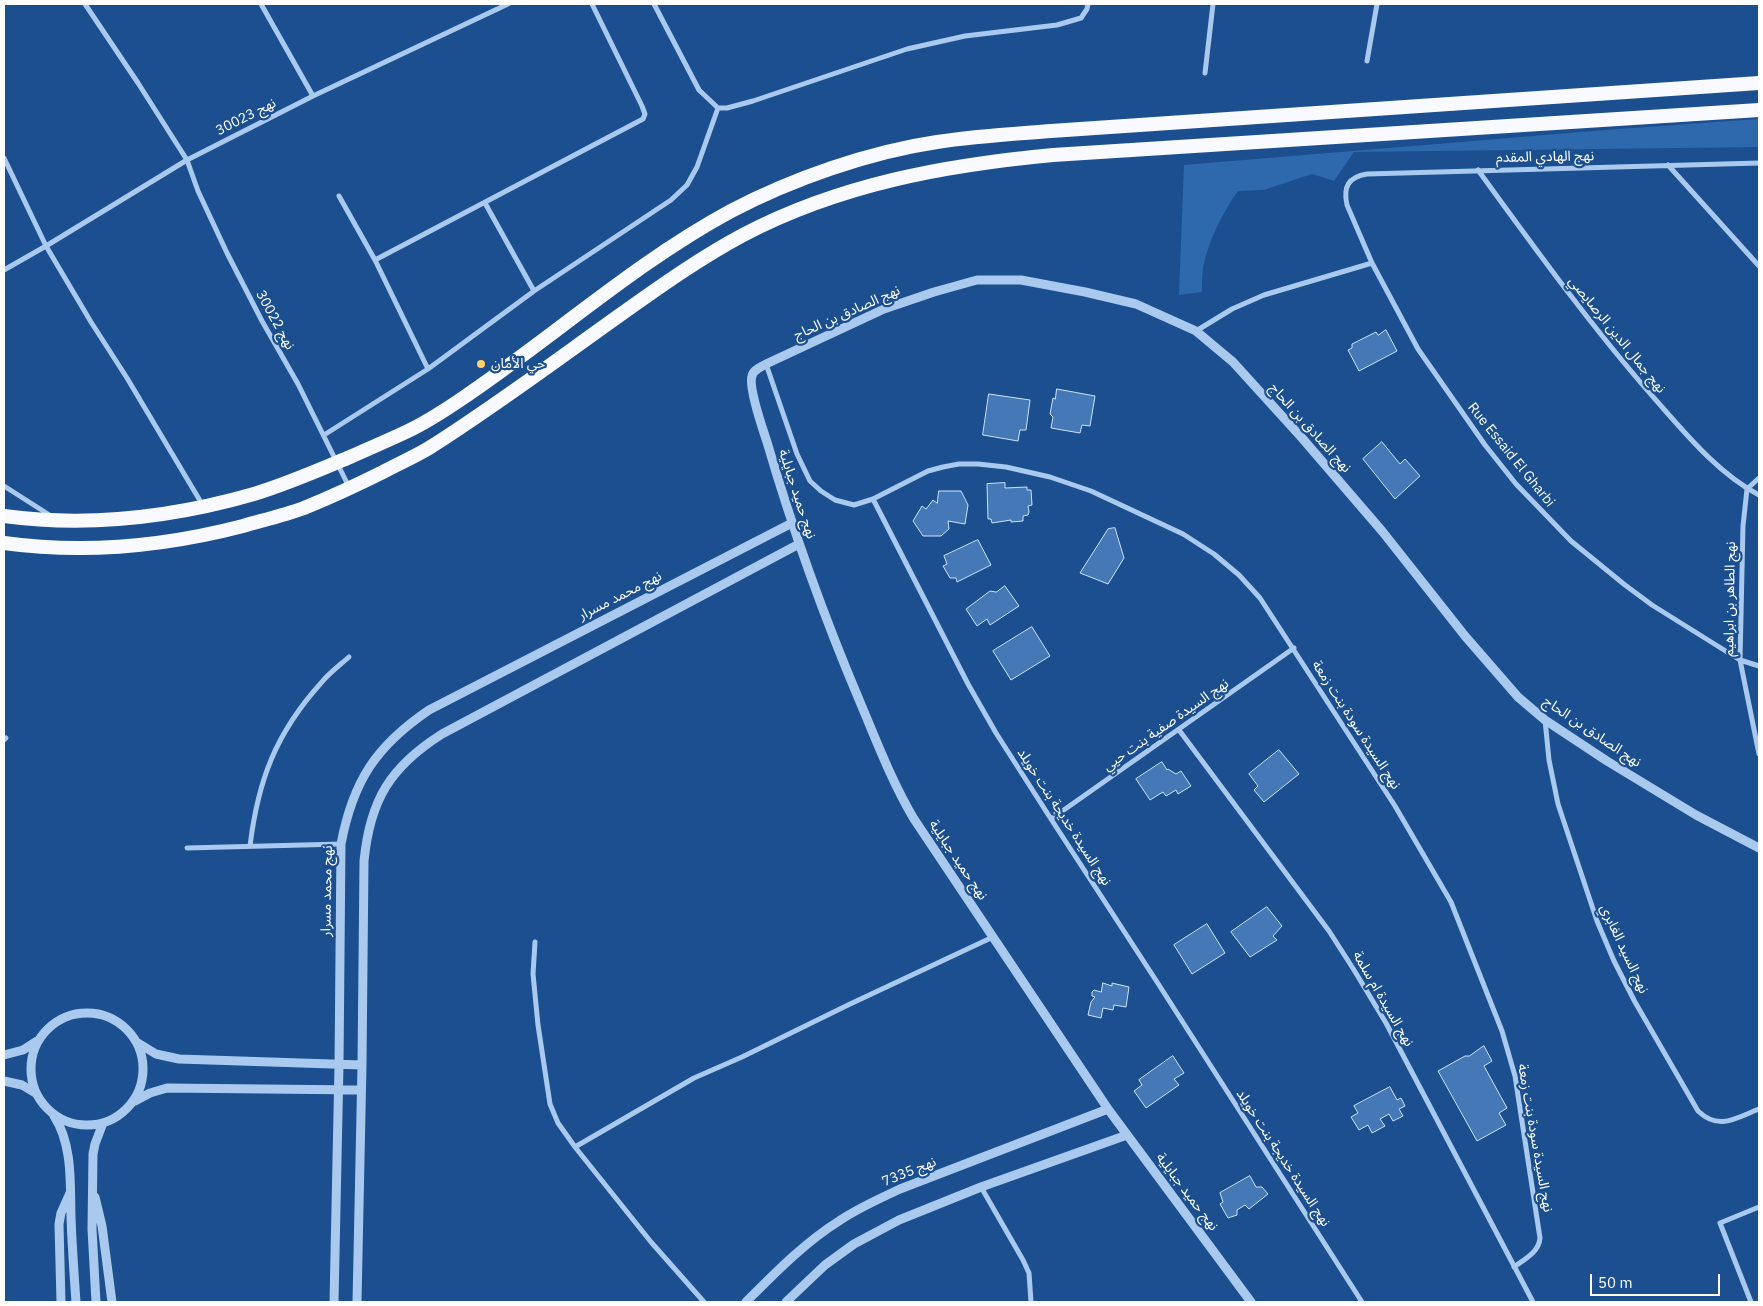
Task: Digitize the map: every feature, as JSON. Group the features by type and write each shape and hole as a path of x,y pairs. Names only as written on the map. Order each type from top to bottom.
{"highway":[{"path":"4,516 106,519 147,516 204,506 270,489 338,462 411,430 458,401 686,237 733,210 796,181 863,158 935,142 1042,132 1759,83"},
{"path":"4,543 57,548 101,548 150,544 197,536 302,509 350,488 426,450 695,262 746,234 808,205 870,185 988,161 1053,155 1759,110"}],"street":[{"name":"نهج 30022","path":"84,4 138,83 186,160 226,253 298,384 350,488"},
{"path":"261,4 313,96"},
{"name":"نهج 30023","path":"4,270 186,160 313,96 508,4"},
{"path":"375,260 645,117 642,106 592,4"},
{"path":"654,4 699,90 718,108"},
{"path":"718,108 753,101 907,49 965,36 1081,18 1088,4"},
{"path":"1205,73 1213,4"},
{"path":"1367,62 1377,4"},
{"path":"324,434 428,369 534,291 671,200 687,185 705,149 718,108"},
{"path":"4,158 46,246 204,506"},
{"name":"نهج الهادي المقدم","path":"1345,197 1351,180 1358,176 1478,170 1759,164"},
{"path":"1668,166 1759,266"},
{"name":"نهج جمال الدين الرصايصي","path":"1478,170 1558,281 1630,370 1684,432 1746,489 1759,495"},
{"path":"340,196 375,260 428,369"},
{"name":"Rue Essaid El Gharbi","path":"1345,197 1372,263 1418,348 1485,445 1543,513 1571,541 1625,585 1740,660 1759,666"},
{"path":"485,203 534,291"},
{"path":"1196,330 1232,309 1264,295 1372,263"},
{"name":"نهج الصادق بن الحاج","path":"752,377 755,371 766,364 884,308 977,280 1022,280 1086,292 1136,304 1196,330 1233,362 1302,438 1382,531 1510,688 1545,720 1696,815 1759,848"},
{"path":"766,364 797,454 810,481 835,500 854,505 873,498"},
{"name":"نهج حميد جبايلية","path":"752,377 752,386 763,430 799,544 842,660 895,786 914,819 1108,1109 1251,1302"},
{"name":"نهج السيدة سودة بنت زمعة","path":"873,498 928,471 959,464 1006,467 1050,477 1091,491 1183,534 1214,554 1239,575 1260,598 1395,806 1451,902 1502,1031 1515,1076 1540,1238 1538,1247 1514,1267"},
{"path":"1746,489 1759,478"},
{"path":"4,486 56,519"},
{"name":"نهج الطاهر بن ابراهيم","path":"1746,489 1743,526 1740,660 1759,754"},
{"name":"نهج السيدة خديجة بنت خويلد","path":"873,498 968,684 996,733 1050,820 1149,968 1362,1302"},
{"name":"نهج محمد مسرار","path":"334,1302 341,844 349,808 369,767 386,745 406,726 429,710 792,523"},
{"path":"356,1302 362,1065 364,861 366,835 381,795 401,766 420,748 442,734 799,544"},
{"name":"نهج السيدة صفية بنت حيي","path":"1050,820 1294,648"},
{"path":"250,846 254,812 264,776 279,742 298,710 322,682 349,657"},
{"name":"نهج السيد الغابري","path":"1545,720 1549,760 1558,804 1578,866 1597,921 1614,961 1648,1026 1698,1111 1706,1119 1716,1122 1726,1121 1759,1109"},
{"name":"نهج السيدة ام سلمة","path":"1179,730 1329,931 1354,970 1386,1023 1533,1302"},
{"path":"187,848 341,844"},
{"path":"575,1147 694,1078 993,937"},
{"path":"535,942 533,974 538,1025 550,1104 561,1128 651,1242 704,1302"},
{"path":"76,1302 71,1190 64,1133 54,1115 41,1102 32,1084 31,1067 34,1050 47,1029 69,1015 89,1013 108,1016 120,1022 130,1031 142,1053 144,1078 134,1101"},
{"path":"4,1055 23,1050 39,1040"},
{"path":"137,1042 156,1054 179,1059 362,1065"},
{"path":"4,1081 22,1085 37,1094"},
{"path":"54,1115 78,1125 103,1123 120,1114 134,1101 150,1093 167,1088 361,1090"},
{"name":"نهج 7335","path":"746,1302 807,1245 839,1220 867,1204 1108,1109"},
{"path":"96,1302 92,1229 93,1154 103,1123"},
{"path":"786,1302 825,1265 854,1244 898,1220 981,1187 1127,1135"},
{"path":"981,1187 1029,1273 1031,1302"},
{"path":"61,1302 59,1224 61,1212 71,1190"},
{"path":"92,1190 102,1226 112,1302"},
{"path":"1751,1302 1720,1223 1759,1207"}],"shaded area":[{"path":"1759,119 1759,147 1354,152 1334,181 1312,174 1264,190 1238,191 1221,218 1208,248 1203,268 1202,292 1179,295 1184,165"}],"building":[{"path":"1386,330 1397,351 1359,371 1348,350 1352,348 1352,344 1376,332 1378,335"},
{"path":"1057,389 1095,396 1090,426 1082,425 1080,433 1051,428 1053,417 1050,414"},
{"path":"989,394 1030,400 1026,430 1020,430 1018,441 983,435"},
{"path":"1382,442 1400,464 1405,459 1420,476 1395,499 1363,459"},
{"path":"1005,483 1005,488 1027,487 1027,490 1031,490 1032,505 1028,506 1028,515 1023,516 1023,521 1011,522 1011,520 992,523 991,519 988,519 987,484"},
{"path":"939,491 961,491 968,505 965,524 948,521 949,529 941,536 923,536 913,521 922,506 926,509 933,500 937,503"},
{"path":"1115,528 1124,558 1108,584 1080,573 1108,529"},
{"path":"978,540 991,565 957,582 956,578 950,578 943,566 947,564 944,556"},
{"path":"1005,586 1019,606 990,625 987,619 977,626 966,609 990,591 996,592"},
{"path":"1032,627 1050,656 1011,680 993,651"},
{"path":"1279,750 1299,774 1264,802 1254,790 1258,786 1249,774"},
{"path":"1162,762 1167,770 1176,774 1181,771 1191,786 1178,794 1176,790 1166,796 1163,792 1150,800 1136,779"},
{"path":"1267,907 1282,926 1273,936 1277,940 1250,957 1231,932"},
{"path":"1207,924 1225,953 1192,974 1174,945"},
{"path":"1103,983 1112,986 1112,983 1129,987 1126,1007 1114,1005 1113,1010 1103,1008 1101,1018 1088,1015 1091,1002 1095,997 1092,996 1092,992 1094,990 1101,992"},
{"path":"1484,1046 1492,1061 1484,1066 1507,1108 1499,1113 1506,1125 1477,1141 1438,1071 1465,1056 1469,1056"},
{"path":"1173,1056 1184,1073 1174,1079 1179,1085 1146,1108 1134,1091 1142,1085 1139,1080"},
{"path":"1390,1087 1397,1100 1401,1098 1405,1106 1399,1109 1403,1116 1393,1121 1389,1114 1380,1119 1385,1126 1372,1133 1368,1125 1359,1130 1351,1117 1358,1113 1354,1106"},
{"path":"1250,1176 1256,1187 1262,1187 1268,1194 1249,1209 1245,1205 1237,1210 1237,1215 1228,1218 1220,1204 1223,1202 1220,1193"}],"place":[{"name":"حي الأمان","path":"481,364"}]}
